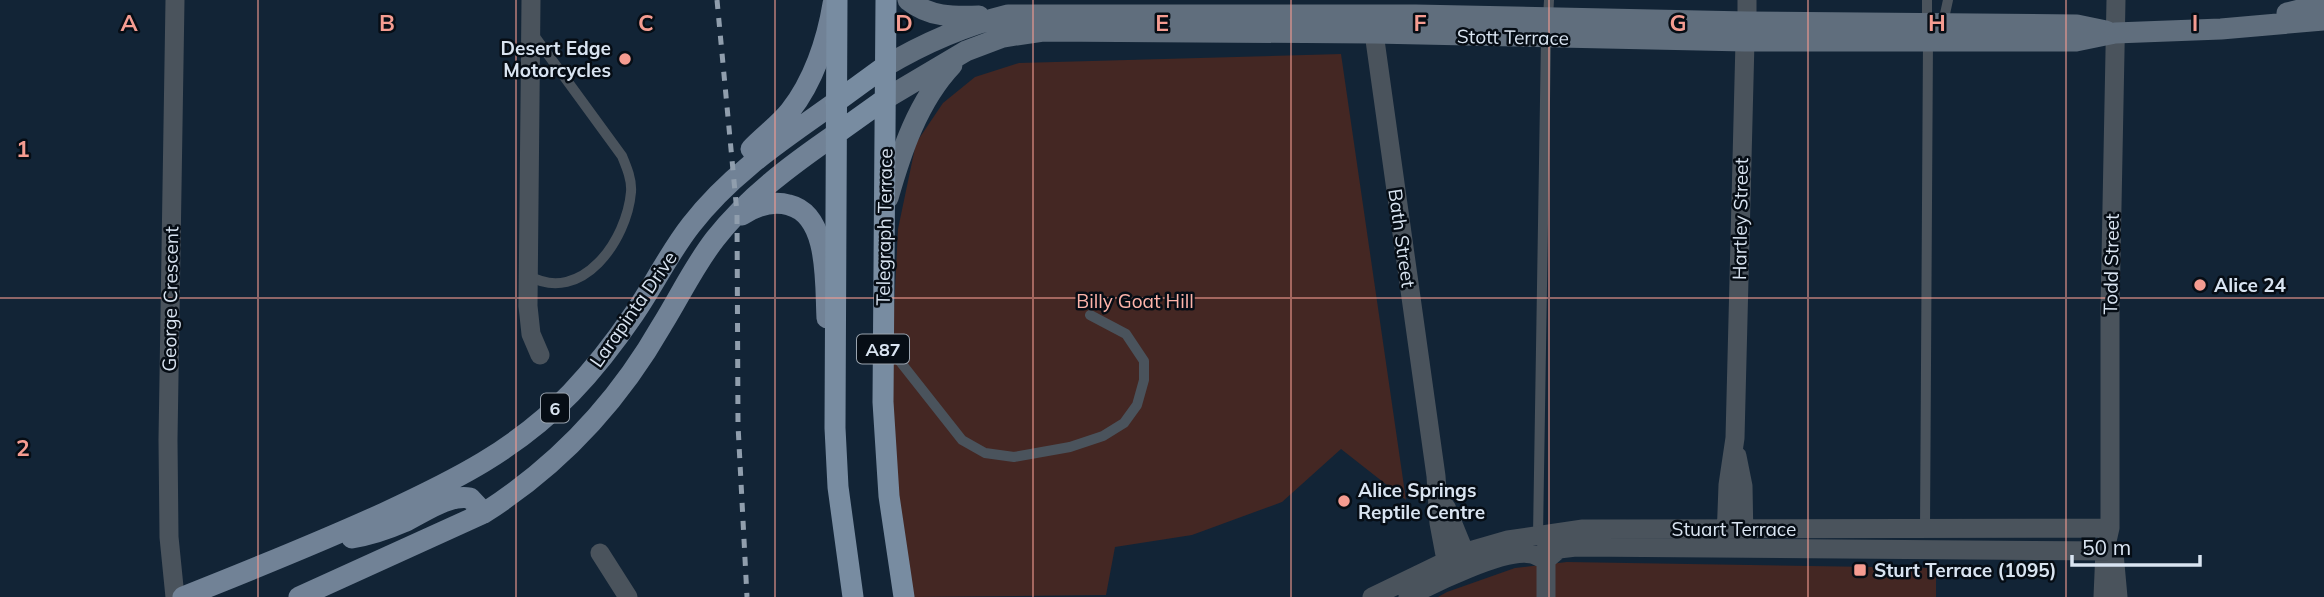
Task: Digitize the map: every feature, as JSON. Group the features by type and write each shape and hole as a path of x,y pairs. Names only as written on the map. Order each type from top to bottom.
{"highway":[{"name":"A87","path":"835,0 835,428 838,487 853,597"},
{"name":"A87","path":"884,66 886,0"},
{"name":"6","path":"836,102 884,66"},
{"name":"Telegraph Terrace","path":"884,66 886,205 883,402 887,470 904,597"},
{"name":"6","path":"836,134 885,99"}],"main road":[{"path":"692,224 699,205 789,112 802,93 820,51 835,0"},
{"path":"908,0 917,8 940,15 960,17 1004,8"},
{"name":"Stott Terrace","path":"2221,29 2324,4"},
{"name":"Stott Terrace","path":"884,66 936,38 977,23 1004,8 1548,19 1746,31 1932,29 2076,41 2115,33 2221,29 2324,20"},
{"name":"Stott Terrace","path":"885,99 966,51 1003,37 1043,31 1372,16"},
{"path":"886,205 896,168 915,121 941,76 966,51"},
{"name":"Larapinta Drive","path":"183,597 309,548 475,469 509,447 571,393 604,355 692,224 743,171 769,149 836,102"},
{"name":"Larapinta Drive","path":"311,595 484,513 547,467 601,415 644,355 693,270 737,213 786,169 836,134"},
{"path":"715,239 737,219 767,204 793,206 801,210 815,226 822,251 835,428"},
{"path":"309,548 366,536 461,497 470,498 484,513"}],"street":[{"name":"George Crescent","path":"175,0 168,476 169,537 175,597"},
{"path":"531,0 529,324 540,355"},
{"name":"Hartley Street","path":"1735,538 1728,485 1735,438 1747,0"},
{"name":"Todd Street","path":"2109,551 2116,0"},
{"name":"Bath Street","path":"1372,16 1436,476 1441,539 1457,564"},
{"name":"Stuart Terrace","path":"1372,597 1457,564 1529,553 1546,560 1559,549 1576,547 1925,530 2110,528"},
{"name":"Stuart Terrace","path":"1408,597 1489,545 1583,529 1735,538 2109,551"},
{"path":"1542,534 1546,560 1546,597"},
{"path":"2103,597 2109,551"},
{"path":"2109,551 2118,597"},
{"path":"600,553 628,597"}],"lane":[{"path":"1925,530 1932,29 1927,0"},
{"path":"1932,29 1948,0"},
{"path":"1542,534 1548,19"},
{"path":"529,276 543,284 564,282 577,279 598,263 612,250 622,231 631,189 622,156 531,32"},
{"path":"883,339 962,440 985,453 1014,457 1070,447 1103,436 1124,423 1137,405 1144,380 1144,361 1126,334 1090,315"}],"green space":[{"name":"Billy Goat Hill","path":"1341,54 1406,500 1341,449 1282,502 1192,535 1115,547 1106,595 912,597 888,431 898,229 916,143 943,103 975,77 1019,63"},
{"path":"1567,562 1936,568 1936,597 1438,597 1515,568"}],"railway":[{"path":"717,0 737,213 738,425 747,597"}],"place":[{"name":"Desert Edge Motorcycles","path":"625,59"},
{"name":"Alice 24","path":"2200,285"},
{"name":"Alice Springs Reptile Centre","path":"1344,501"},
{"name":"Sturt Terrace (1095)","path":"1860,570"}]}
